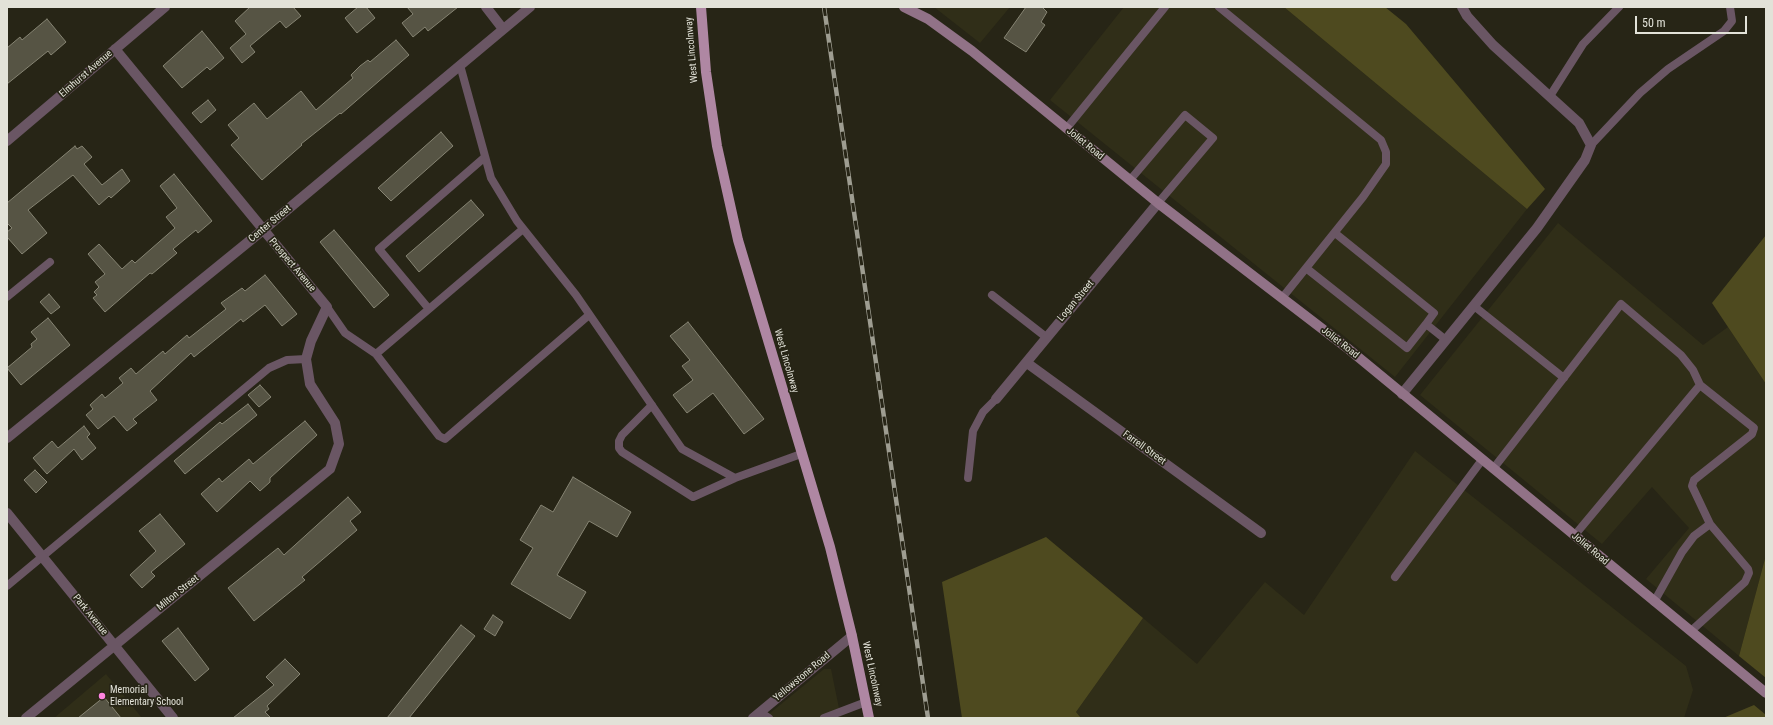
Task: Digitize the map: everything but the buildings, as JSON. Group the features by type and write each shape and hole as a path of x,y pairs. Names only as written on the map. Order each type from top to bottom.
{"main road":[{"name":"West Lincolnway","path":"701,7 706,72 717,146 738,240 830,547 852,636 869,718"},
{"name":"Joliet Road","path":"904,7 928,19 972,51 1158,203 1282,298 1402,394 1766,693"}],"street":[{"name":"Elmhurst Avenue","path":"7,141 165,7"},
{"path":"486,7 503,29"},
{"name":"Center Street","path":"7,438 263,230 530,7"},
{"path":"1402,394 1537,228 1585,160 1591,145 1579,123 1493,45 1467,16 1463,7"},
{"name":"Prospect Avenue","path":"115,49 327,307"},
{"name":"Logan Street","path":"996,399 1158,203"},
{"path":"306,359 311,341 327,307"},
{"name":"Milton Street","path":"26,718 330,469 339,444 334,423 310,384 306,359"},
{"name":"Farrell Street","path":"1027,363 1261,533"},
{"name":"Park Avenue","path":"7,513 173,718"},
{"name":"Yellowstone Road","path":"756,715 852,636"}],"lane":[{"path":"1066,129 1165,7"},
{"path":"1219,7 1380,140 1386,152 1386,164 1363,197 1282,298"},
{"path":"1550,96 1583,44 1619,7"},
{"path":"1591,145 1640,93 1668,69 1724,30 1732,21 1730,7"},
{"path":"460,65 491,178 523,229 576,295 682,449 736,478"},
{"path":"1130,180 1185,115 1213,138 1158,203"},
{"path":"429,308 379,249 485,157"},
{"path":"376,354 523,229"},
{"path":"1306,268 1407,348 1434,313 1335,233"},
{"path":"7,297 50,262"},
{"path":"992,295 1046,337"},
{"path":"1494,469 1621,304 1681,355 1693,370 1700,385 1754,428 1752,434 1694,480 1692,486 1710,524 1748,569 1749,574 1745,582 1691,632"},
{"path":"1474,306 1564,378"},
{"path":"327,307 345,332 376,354 440,436 445,439 589,315"},
{"path":"1426,324 1446,340"},
{"path":"7,586 268,368 287,360 306,359"},
{"path":"1574,536 1700,385"},
{"path":"968,478 973,431 984,412 996,399"},
{"path":"652,406 622,435 619,441 619,448 622,452 693,497 736,478 801,454"},
{"path":"1395,577 1482,460"},
{"path":"1654,602 1682,552 1694,536 1710,524"},
{"path":"824,718 866,702"},
{"path":"756,715 769,718"}],"shaded area":[{"path":"934,7 1010,7 980,43"},
{"path":"1124,7 1284,7 1527,209 1395,377 1050,100"},
{"path":"1284,7 1385,7 1406,24 1545,189 1527,209"},
{"path":"1558,223 1703,345 1728,327 1766,384 1766,555 1739,656 1646,579 1689,528 1652,487 1602,544 1420,395"},
{"path":"1766,235 1766,384 1712,303"},
{"path":"1415,451 1686,666 1693,690 1684,718 1081,718 1076,712 1143,618 1197,664 1265,582 1304,615"},
{"path":"1046,537 1143,618 1076,712 1081,718 962,718 942,582"},
{"path":"1766,555 1766,678 1739,656"},
{"path":"824,669 831,669 841,718 764,718"},
{"name":"Memorial Elementary School","path":"106,674 142,718 54,718"},
{"path":"1754,705 1766,715 1766,718 1723,718"}],"railway":[{"path":"824,7 928,718"}],"place":[{"name":"Memorial Elementary School","path":"102,696"}]}
